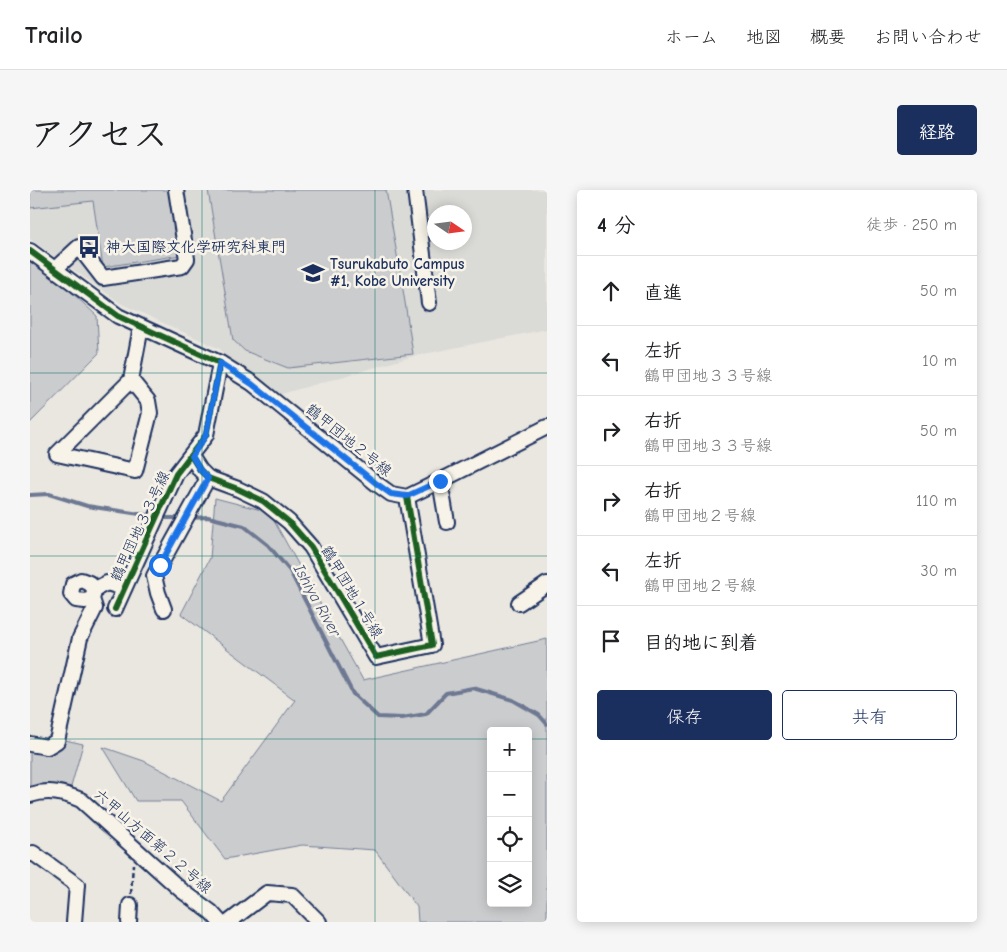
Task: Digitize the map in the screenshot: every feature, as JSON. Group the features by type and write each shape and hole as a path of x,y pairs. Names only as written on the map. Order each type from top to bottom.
{"street":[{"path":"55,269 79,247 103,278 182,266 187,259 176,190"},
{"path":"415,190 429,303"},
{"path":"30,251 118,316 220,363"},
{"path":"131,380 148,401 150,412 135,471 57,454 131,380 141,327"},
{"name":"鶴甲団地３３号線","path":"114,609 176,474 206,435 220,363"},
{"name":"鶴甲団地２号線","path":"220,363 252,384 391,494 407,496"},
{"path":"407,496 547,427"},
{"path":"164,609 158,593 157,570 208,478 188,460"},
{"name":"鶴甲団地１号線","path":"208,478 263,501 289,522 311,547 376,657 432,645 407,496"},
{"path":"440,481 446,522"},
{"path":"136,563 157,570"},
{"path":"30,744 47,747 58,741 80,638 95,608 93,594 107,583 124,588"},
{"path":"519,603 547,584"},
{"name":"六甲山方面第２２号線","path":"30,795 39,792 61,792 82,800 181,890 211,912 220,922"},
{"path":"30,854 33,853 77,885 74,922"},
{"path":"230,922 267,893 292,895 319,922"},
{"path":"129,922 130,905"}],"path":[{"path":"130,905 134,848"}],"shaded area":[{"name":"Tsurukabuto Campus #1, Kobe University","path":"30,190 547,190 547,329 414,356 278,395 254,376 228,360 220,349 122,304 30,239"},
{"path":"30,190 170,190 181,255 103,267 93,201 30,208"},
{"path":"208,190 386,190 413,354 288,368 245,351 233,340"},
{"path":"30,257 40,263 97,316 99,353 30,423"},
{"path":"215,498 269,512 363,680 547,639 547,922 418,922 417,907 375,850 302,845 225,859 181,801 136,801 103,747 144,761 221,801 295,700 181,614 210,558"},
{"path":"65,740 83,744 71,787 50,784 30,788 30,750 48,754 62,747"}],"waterway":[{"name":"Ishiya River","path":"30,495 49,494 87,506 153,516"},
{"name":"Ishiya River","path":"160,517 183,518"},
{"name":"Ishiya River","path":"190,518 208,517 244,526 268,545 290,571 353,694 378,717 402,718 426,714 446,693 473,688 513,700 539,715 547,724"}],"cycle path":[{"path":"30,251 118,316 220,363 206,435 176,474 115,609"},
{"path":"191,456 208,478 263,501 289,522 311,547 376,657 432,645 407,497"}],"place":[{"name":"神大国際文化学研究科東門","path":"89,247"},
{"name":"Tsurukabuto Campus #1, Kobe University","path":"313,273"}],"route":[{"path":"160,565 208,478 200,470 192,456 206,435 220,363 252,384 391,494 407,496 440,481"}]}
